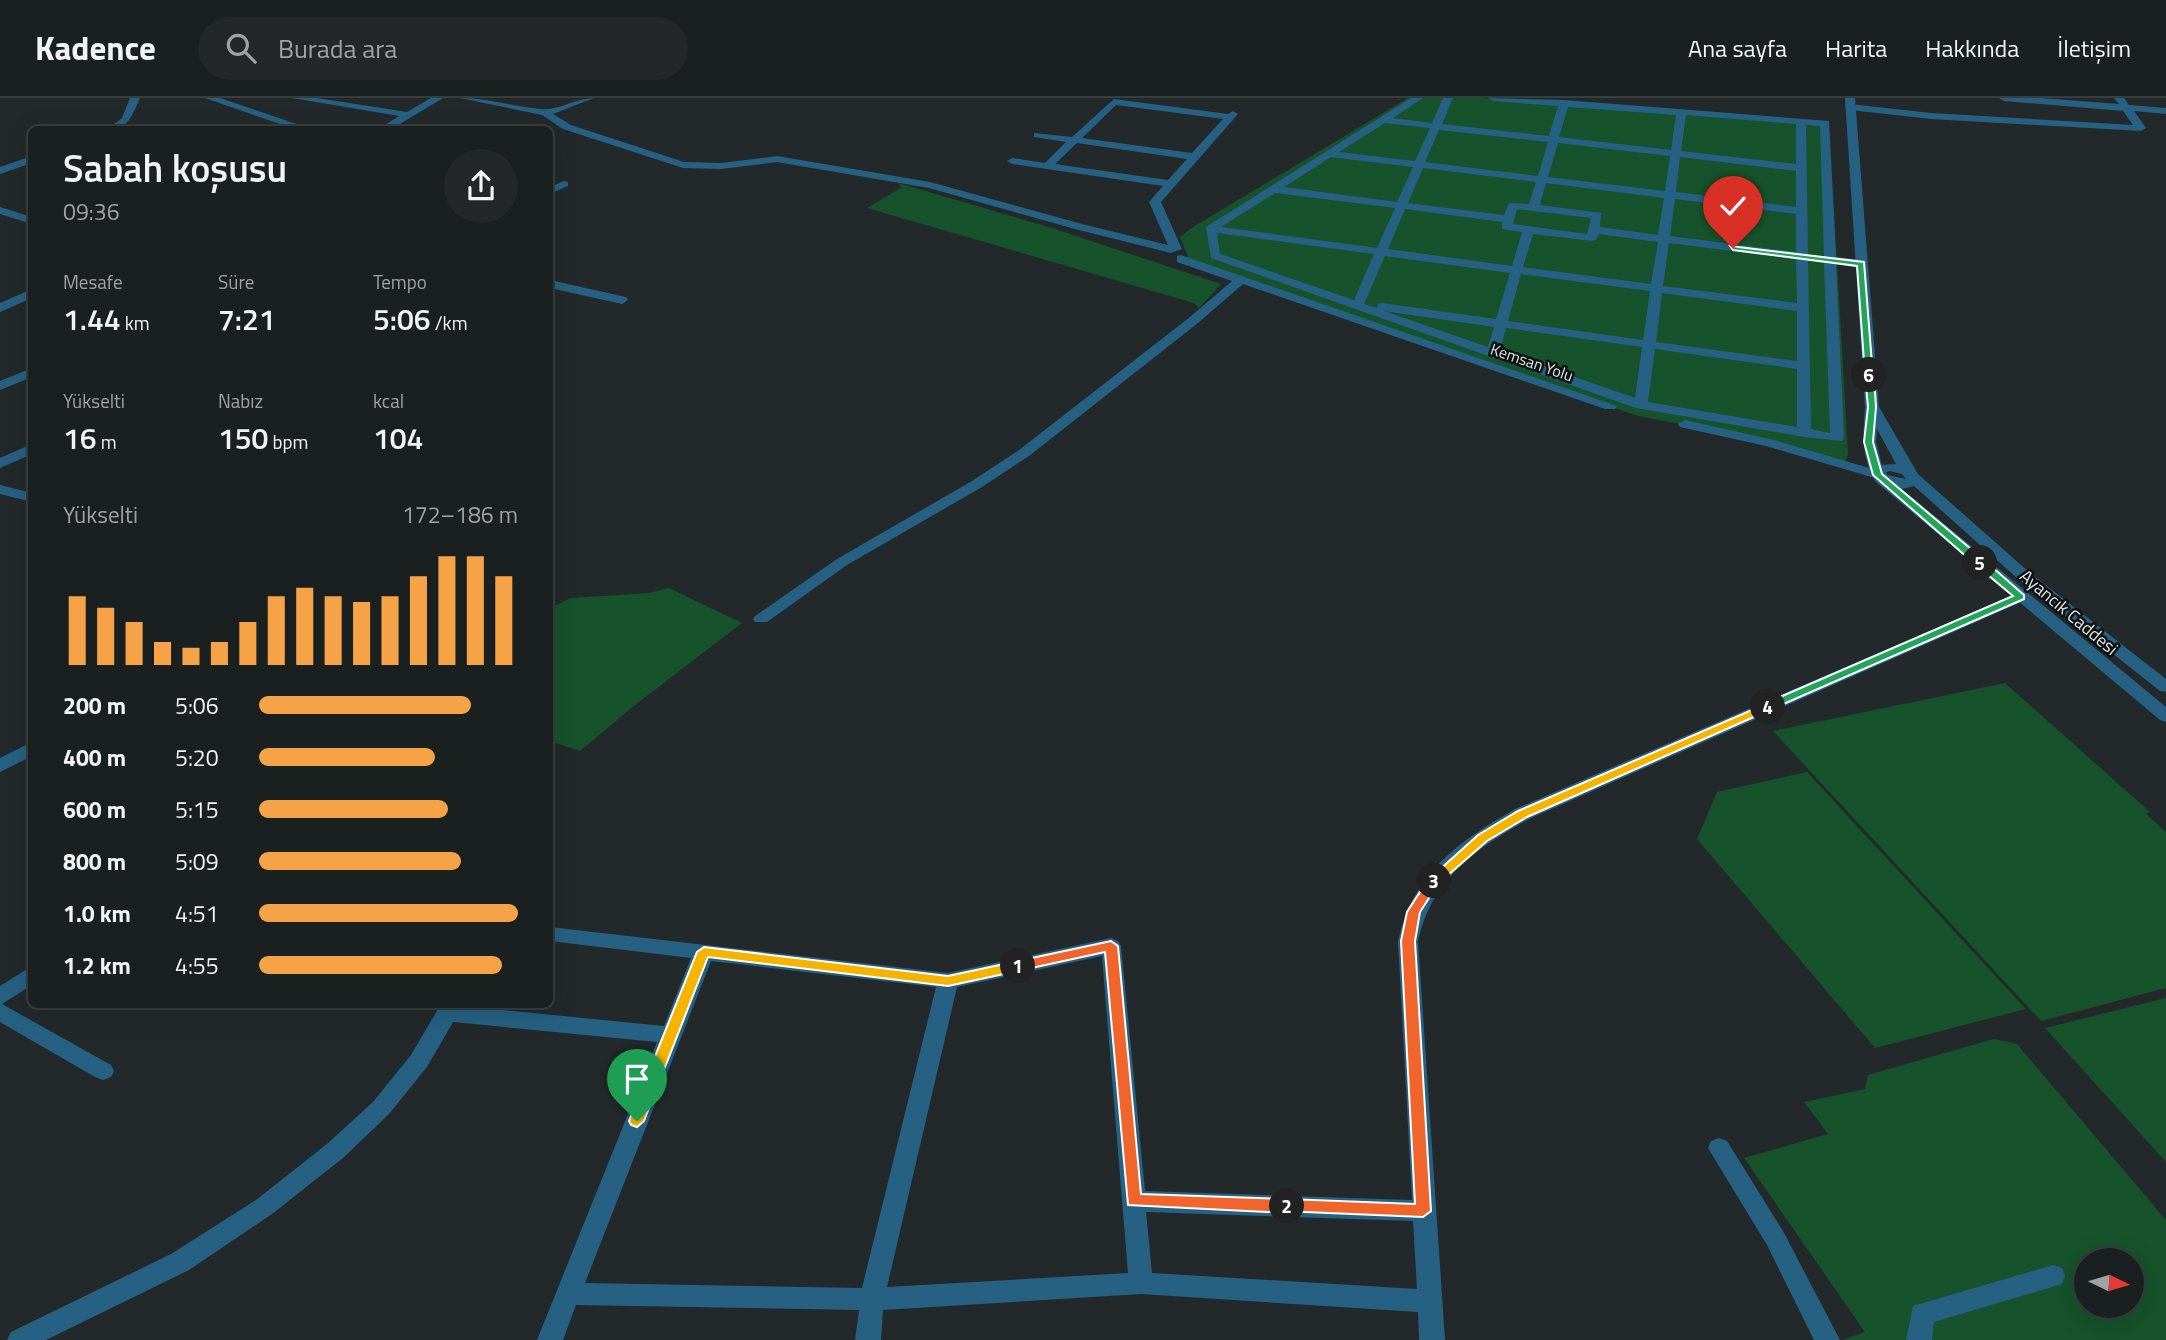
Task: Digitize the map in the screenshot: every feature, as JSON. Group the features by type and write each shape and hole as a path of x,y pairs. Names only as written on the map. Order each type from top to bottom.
{"street":[{"path":"117,126 126,119 135,98"},
{"path":"210,98 266,110 300,126"},
{"path":"389,126 437,98"},
{"path":"465,98 482,99 545,113 589,98"},
{"path":"1210,229 1418,98"},
{"path":"1357,304 1448,98"},
{"path":"1493,98 1825,123 1830,260 1818,349 1803,366 1804,433"},
{"path":"2004,98 2166,111"},
{"path":"1850,103 1931,116 2141,128 2119,98"},
{"path":"290,100 410,115"},
{"path":"402,102 423,106"},
{"path":"1047,166 1114,102 1232,115 1155,202 1173,254"},
{"path":"1534,208 1564,103"},
{"name":"Ayancık Caddesi","path":"1850,103 1872,407 1869,442 1880,476 2020,597 2166,716"},
{"path":"1640,405 1681,112"},
{"name":"Kemsan Yolu","path":"545,113 567,127 683,165 721,166 768,158 781,159 930,185 1173,254 1240,280 1587,399 1769,443 1880,476"},
{"path":"1383,120 1801,168"},
{"path":"1210,229 1215,256 1640,405 1837,438 1818,349 1803,308 1801,121"},
{"path":"1038,135 1195,156"},
{"path":"1801,140 1826,142"},
{"path":"1330,154 1802,211"},
{"path":"0,171 28,160"},
{"path":"1012,161 1171,184"},
{"path":"1802,182 1827,185"},
{"path":"553,190 564,184"},
{"path":"1273,189 1508,219"},
{"path":"1513,205 1534,208 1597,215 1592,238 1506,227 1513,205"},
{"path":"0,210 28,220"},
{"path":"1210,229 1803,308"},
{"path":"1493,353 1528,230"},
{"path":"1594,230 1861,264"},
{"path":"761,619 842,562 977,484 1024,453 1194,320 1240,280"},
{"path":"553,285 622,300"},
{"path":"0,308 28,295"},
{"path":"1357,304 1803,366"},
{"path":"0,386 28,374"},
{"name":"Ayancık Caddesi","path":"1872,407 1884,434 1910,474 2023,575 2166,687"},
{"path":"0,464 28,450"},
{"path":"1880,476 1881,468 1890,467 1910,474"},
{"path":"0,489 28,497"},
{"path":"1432,1340 1408,941 1410,926 1420,898 1449,866 1482,838 1522,814 2020,597"},
{"path":"0,766 28,750"},
{"path":"553,934 948,981 1111,946 1141,1283"},
{"path":"550,1340 704,952"},
{"path":"0,997 28,977"},
{"path":"868,1340 872,1299 948,981"},
{"path":"20,1340 180,1262 264,1208 335,1151 381,1108 419,1061 449,1009 671,1034"},
{"path":"0,1012 103,1071"},
{"path":"1719,1148 1775,1238 1827,1340"},
{"path":"1133,1201 1423,1211"},
{"path":"1919,1340 1922,1314 2053,1276"},
{"path":"568,1294 872,1299 1141,1283 1429,1301"}],"green space":[{"path":"1408,98 1481,98 1829,124 1848,454 1846,461 1830,465 1775,442 1638,416 1189,259 1180,237 1193,227"},
{"path":"898,183 1049,227 1221,284 1199,308 1194,303 867,208 901,188"},
{"path":"669,588 742,623 580,751 553,742 553,607 571,598 649,593"},
{"path":"2005,683 2150,812 2146,814 2166,832 2166,988 2041,1021 1773,731"},
{"path":"1807,772 2026,1009 1875,1048 1697,839 1717,792"},
{"path":"2166,998 2166,1162 2045,1028"},
{"path":"1994,1039 2017,1044 2166,1220 2166,1340 1843,1340 1865,1332 1744,1158 1828,1134 1804,1102 1865,1089 1868,1075"}],"route":[{"path":"637,1121 704,952 948,981 1111,946 1133,1201 1423,1211 1408,941 1410,926 1420,898 1434,881 1462,853 1522,814 2020,597 1878,475 1868,430 1872,407 1861,264 1733,248"}]}
